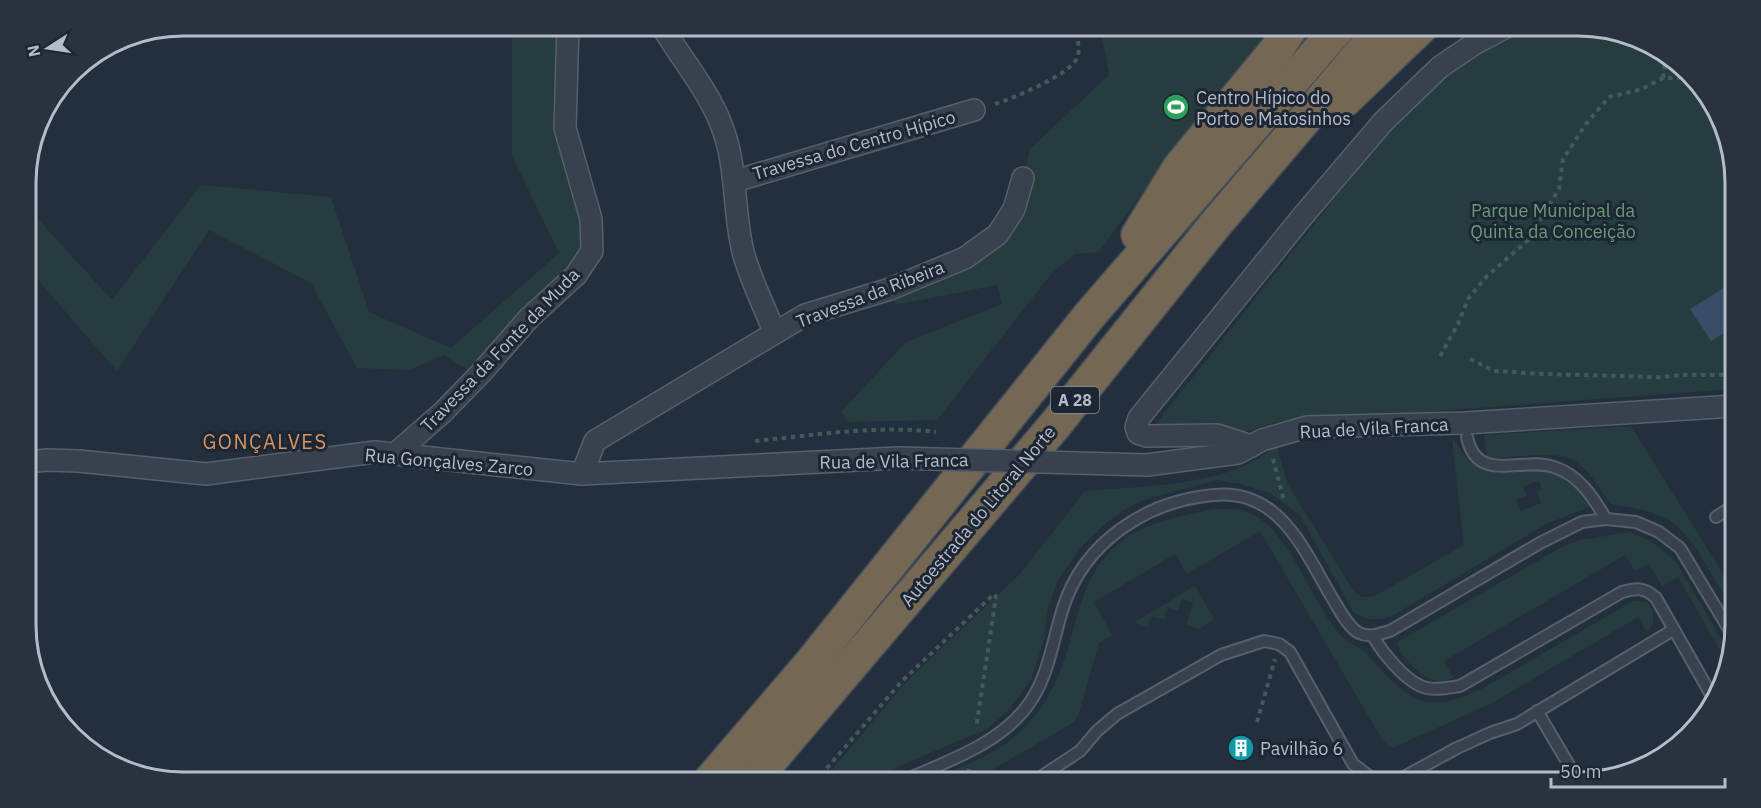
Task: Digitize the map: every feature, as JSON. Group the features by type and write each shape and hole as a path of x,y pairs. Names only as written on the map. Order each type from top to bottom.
{"highway":[{"path":"1089,316 1179,168 1285,36"},
{"name":"Autoestrada do Litoral Norte","path":"718,772 811,663 1089,316 1331,36"},
{"name":"Autoestrada do Litoral Norte","path":"760,772 1055,425 1214,226 1376,36"},
{"path":"1214,226 1412,36"}],"street":[{"name":"Travessa da Fonte da Muda","path":"395,454 466,389 529,318 576,275 592,251 591,219 565,128 568,36"},
{"path":"668,36 711,102 722,126 735,181 742,248 776,332"},
{"path":"1260,448 1217,435 1147,436 1138,433 1136,427 1146,409 1302,217 1383,122 1440,67 1490,36"},
{"name":"Travessa do Centro Hípico","path":"735,181 974,110"},
{"name":"Travessa da Ribeira","path":"582,474 595,441 805,315 890,290 965,258 998,234 1014,209 1023,178"},
{"name":"Rua de Vila Franca","path":"694,468 898,458 1147,465 1260,448 1262,440 1307,427 1465,423 1725,407"},
{"name":"Rua Gonçalves Zarco","path":"36,461 79,461 206,474 375,452 582,474 694,468"}],"lane":[{"path":"1467,437 1469,448 1483,463 1551,465 1566,472 1580,483 1595,500 1606,519"},
{"path":"923,772 988,742 1006,729 1026,707 1040,684 1054,647 1063,608 1075,577 1095,550 1118,530 1149,513 1184,500 1214,494 1240,495 1265,505 1289,525 1341,614 1358,633 1373,636 1390,631 1582,522 1606,519 1636,522 1659,532 1680,548 1725,623"},
{"path":"1716,517 1725,511"},
{"path":"1373,636 1380,648 1404,674 1424,687 1441,690 1460,686 1622,592 1636,588 1647,590 1656,598 1672,630 1709,691"},
{"path":"1413,772 1457,748 1517,724 1672,630"},
{"path":"1048,772 1080,751 1097,731 1117,714 1221,655 1264,641 1279,644 1290,652 1353,764 1364,772"},
{"path":"1537,711 1573,772"}],"path":[{"path":"974,110 1008,100 1068,71 1078,58 1077,36"},
{"path":"1663,78 1665,65"},
{"path":"1440,356 1458,324 1468,299 1487,276 1528,240 1559,189 1563,159 1586,124 1609,97 1642,89 1663,78 1681,78"},
{"path":"1470,359 1494,371 1609,376 1725,375"},
{"path":"1260,448 1282,492 1289,525"},
{"path":"823,772 902,681 994,594 996,597 975,735"},
{"path":"1257,722 1279,644"}],"green space":[{"path":"512,36 559,36 554,128 584,228 581,245 567,274 470,371 444,355 409,370 357,368 311,283 209,230 117,371 36,278 36,217 112,300 201,185 331,197 369,312 451,348 559,253 512,156"},
{"path":"1102,36 1266,36 1181,139 1099,252 1075,254 1052,273 937,420 848,422 841,412 906,342 1002,304 997,285 895,305 890,289 998,233 1023,178 1030,149 1109,75"},
{"name":"Parque Municipal da Quinta da Conceição","path":"1509,36 1587,36 1607,39 1634,47 1667,66 1695,94 1714,127 1724,164 1725,390 1273,423 1208,443 1140,444 1391,127 1417,98 1467,59"},
{"path":"1631,426 1725,577 1725,598 1699,553 1673,523 1651,513 1610,504 1585,470 1567,457 1545,455 1487,458 1484,435"},
{"path":"1452,438 1472,463 1484,470 1502,472 1540,470 1555,473 1567,481 1592,506 1546,524 1392,616 1372,619 1353,612 1300,515 1270,493 1217,480 1150,498 1128,507 1106,523 1083,545 1058,580 1048,607 1044,640 1031,680 1006,713 987,729 888,772 830,772 906,682 1020,574 1085,491 1162,485 1219,475 1258,459 1277,446 1287,483 1353,590 1360,596 1375,596 1464,545","holes":["1539,481 1542,490 1537,492 1541,503 1521,511 1516,500 1527,496 1523,486"]},
{"path":"1215,509 1235,509 1261,519 1273,530 1295,560 1322,610 1339,633 1366,653 1408,694 1421,700 1449,701 1466,696 1633,601 1648,602 1653,611 1653,625 1647,632 1638,617 1492,703 1395,747 1390,747 1383,741 1260,531 1187,574 1175,554 1094,602 1112,635 1099,643 1078,716 1074,722 989,772 949,772 1009,741 1034,717 1058,676 1089,582 1106,556 1127,537 1151,525"},
{"path":"1629,532 1651,541 1676,562 1724,643 1722,654 1678,577 1662,586 1649,564 1635,571 1625,555 1444,661 1454,678 1439,681 1428,678 1411,665 1402,653 1397,642 1562,547 1580,540"},
{"path":"1195,586 1214,619 1199,629 1187,624 1193,602 1182,599 1178,611 1167,607 1164,620 1151,616 1148,628 1135,622"},
{"path":"191,769 217,772 191,772"}],"water":[{"path":"1725,287 1725,332 1711,341 1690,309"}],"place":[{"name":"Centro Hípico do Porto e Matosinhos","path":"1176,107"},
{"name":"Pavilhão 6","path":"1241,748"}],"district":[{"name":"GONÇALVES","path":"265,441"}]}
